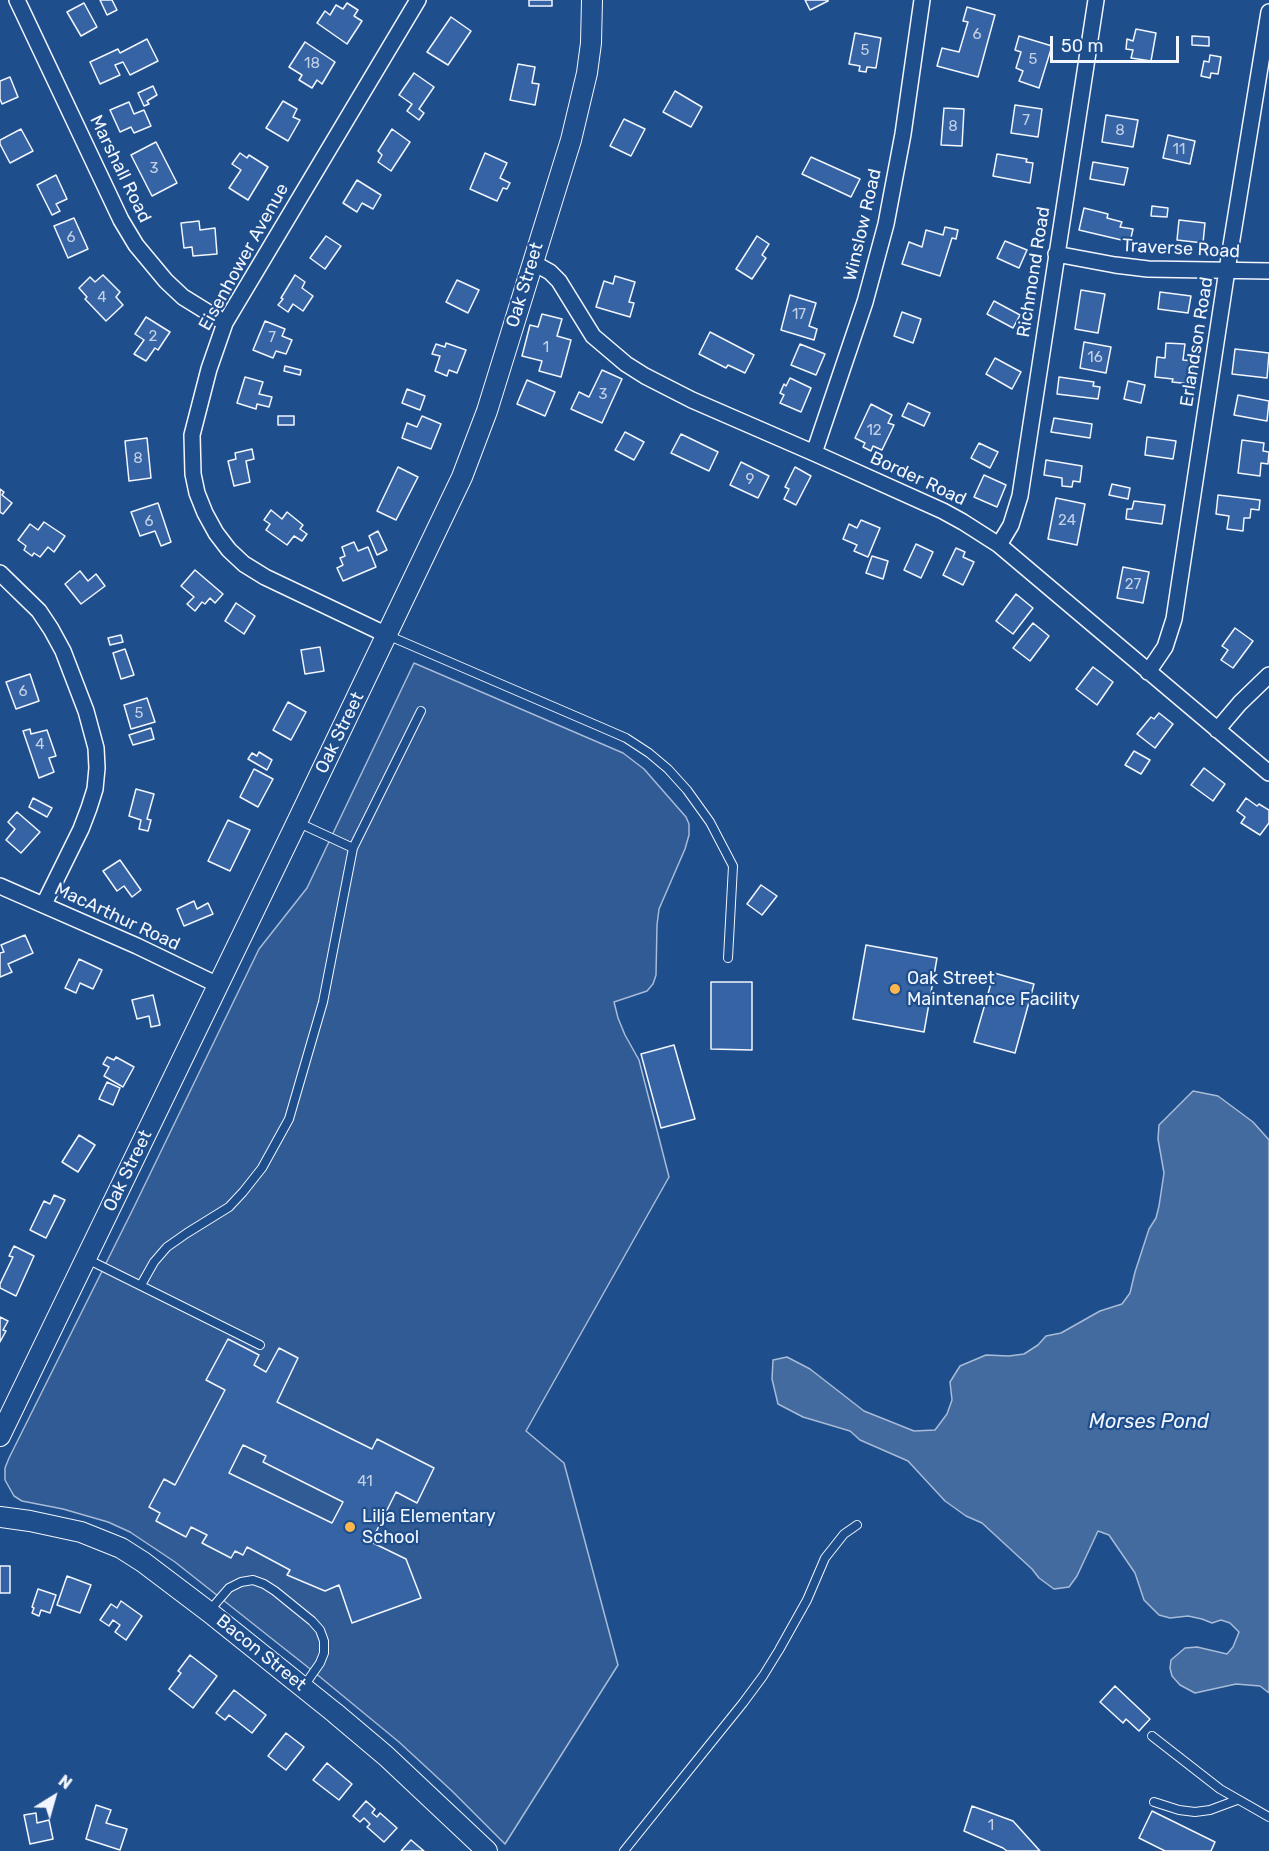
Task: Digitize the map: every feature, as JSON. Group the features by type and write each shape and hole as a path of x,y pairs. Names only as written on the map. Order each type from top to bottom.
{"street":[{"name":"Marshall Road","path":"18,0 121,220 136,245 166,281 183,297 225,323"},
{"name":"Eisenhower Avenue","path":"387,635 286,588 244,564 229,550 216,533 197,493 193,474 192,435 209,369 225,323 418,0"},
{"name":"Oak Street","path":"0,1436 435,535 476,444 581,102 591,43 592,0"},
{"name":"Winslow Road","path":"814,453 865,302 886,224 903,134 922,0"},
{"name":"Richmond Road","path":"999,545 1011,525 1020,496 1096,0"},
{"name":"Erlandson Road","path":"1148,672 1165,647 1174,619 1269,12"},
{"name":"Traverse Road","path":"1056,254 1131,268 1167,271 1269,271"},
{"name":"Border Road","path":"532,262 541,265 559,281 593,336 626,364 692,400 943,511 999,545 1269,773"},
{"path":"0,573 39,611 51,629 63,651 86,711 96,748 95,789 89,808 44,904"},
{"path":"1217,729 1269,675"},
{"name":"MacArthur Road","path":"0,886 137,946 218,985"},
{"name":"Bacon Street","path":"0,1517 59,1527 101,1539 143,1562 303,1687 386,1756 487,1851"}],"lane":[{"path":"387,635 626,738 668,769 687,790 710,822 733,866 728,958"},
{"path":"141,1285 154,1262 167,1248 229,1207 243,1192 268,1158 289,1119 323,1002 352,848 421,711"},
{"path":"297,822 352,848"},
{"path":"86,1258 260,1345"},
{"path":"624,1851 763,1676 807,1600 825,1558 844,1534 857,1525"},
{"path":"209,1612 230,1588 241,1582 253,1581 264,1584 294,1606 320,1630 324,1641 324,1653 320,1663 303,1687"},
{"path":"1152,1736 1220,1789 1269,1817"},
{"path":"1154,1802 1194,1812 1210,1810 1237,1800"}],"shaded area":[{"path":"414,663 623,753 644,769 686,817 689,824 685,849 659,909 656,975 653,984 647,991 614,1002 625,1035 639,1060 669,1177 526,1431 564,1463 618,1665 505,1844 399,1742 175,1562 130,1532 108,1522 63,1509 22,1501 14,1496 5,1480 5,1468 9,1458 259,949 307,888"}],"water":[{"name":"Morses Pond","path":"1193,1091 1218,1096 1253,1122 1269,1140 1269,1693 1260,1686 1236,1684 1195,1693 1180,1685 1172,1676 1171,1660 1185,1648 1197,1647 1227,1654 1233,1647 1239,1632 1230,1623 1221,1620 1212,1623 1188,1616 1170,1618 1159,1615 1144,1600 1135,1573 1109,1535 1098,1531 1077,1576 1069,1587 1054,1589 1039,1578 982,1523 966,1516 945,1501 908,1461 860,1440 850,1431 803,1417 778,1404 772,1379 773,1360 787,1357 810,1369 864,1411 914,1431 935,1430 947,1414 952,1400 950,1382 960,1366 986,1355 1024,1354 1038,1345 1046,1336 1061,1333 1100,1311 1122,1304 1130,1293 1149,1229 1156,1218 1159,1206 1164,1173 1158,1139 1159,1125"}],"building":[{"path":"100,0 112,0 117,10 107,15"},
{"path":"529,0 552,0 552,6 529,6"},
{"path":"805,0 828,0 828,1 810,10"},
{"path":"84,3 97,27 81,36 67,12"},
{"path":"347,3 358,10 354,16 362,21 347,44 317,23 325,11 330,15 336,5 343,9"},
{"path":"967,7 995,15 978,77 937,66 942,48 959,52 968,22 963,21"},
{"path":"451,17 471,31 448,65 427,52"},
{"path":"1136,29 1156,33 1151,61 1131,58 1133,50 1126,49 1127,39 1133,41"},
{"path":"855,33 881,38 876,68 867,67 866,72 859,71 860,66 849,64"},
{"path":"1019,36 1052,46 1039,88 1019,81 1023,71 1016,68 1021,52 1015,50"},
{"path":"1192,36 1209,37 1209,46 1192,45"},
{"path":"147,39 158,61 130,75 123,62 115,65 120,75 100,84 90,62 118,49 120,53"},
{"path":"305,42 335,62 322,84 317,80 312,88 299,80 302,75 289,67"},
{"path":"1210,55 1221,57 1218,74 1211,73 1210,78 1201,76 1204,61 1209,62"},
{"path":"518,64 535,67 532,83 539,84 535,105 510,100"},
{"path":"414,73 434,87 419,109 424,113 419,120 407,111 412,104 399,95"},
{"path":"10,77 18,97 2,104 0,81"},
{"path":"153,86 157,95 147,101 149,104 144,106 138,93"},
{"path":"675,91 702,107 691,127 663,112"},
{"path":"283,101 297,109 293,117 300,120 288,141 266,128"},
{"path":"129,102 134,114 144,110 151,126 134,133 131,127 120,132 110,110"},
{"path":"1015,105 1042,109 1038,137 1011,133"},
{"path":"944,108 964,109 962,146 941,145"},
{"path":"1106,115 1138,120 1133,147 1102,142"},
{"path":"624,119 645,129 631,156 610,146"},
{"path":"21,129 33,151 10,163 0,140"},
{"path":"392,129 410,142 391,171 378,162 382,155 378,151"},
{"path":"1168,135 1195,141 1190,164 1163,158"},
{"path":"156,142 177,183 152,196 131,155"},
{"path":"240,153 247,158 249,155 268,167 248,200 229,188 241,170 232,164"},
{"path":"485,153 507,163 500,178 510,183 507,189 503,188 497,201 470,189"},
{"path":"997,154 1027,159 1026,162 1033,163 1030,183 993,176"},
{"path":"811,157 860,179 851,197 802,174"},
{"path":"1093,162 1128,168 1124,185 1090,179"},
{"path":"56,175 67,199 56,204 60,211 52,215 37,185"},
{"path":"357,180 381,195 373,209 362,203 357,212 343,203"},
{"path":"1152,206 1168,208 1167,217 1151,216"},
{"path":"1084,208 1108,214 1107,218 1122,222 1120,227 1133,229 1130,242 1079,230"},
{"path":"74,218 88,249 68,258 54,226"},
{"path":"1179,220 1205,223 1203,243 1177,240"},
{"path":"199,221 200,230 215,228 217,254 193,256 192,247 184,248 181,223"},
{"path":"945,227 958,230 956,239 952,238 940,276 902,264 909,242 922,247 926,230 943,235"},
{"path":"326,236 341,246 325,269 310,258"},
{"path":"757,236 769,244 762,255 766,258 752,279 736,269"},
{"path":"1005,241 1027,250 1019,268 997,258"},
{"path":"103,275 120,292 116,297 123,305 106,321 85,299 87,297 79,288 90,277 95,282"},
{"path":"295,275 305,282 302,288 313,296 303,311 293,304 288,312 278,305"},
{"path":"615,276 635,282 629,302 634,303 630,317 596,307 604,281 613,284"},
{"path":"457,280 479,290 468,313 446,302"},
{"path":"1081,290 1105,294 1098,333 1075,329"},
{"path":"1160,292 1191,296 1188,313 1158,309"},
{"path":"790,295 816,303 809,326 817,329 814,340 781,330"},
{"path":"994,301 1020,315 1013,328 987,314"},
{"path":"902,312 921,319 913,343 894,336"},
{"path":"542,314 562,319 557,336 571,340 561,377 539,371 542,361 522,356 530,325 538,327"},
{"path":"146,317 170,332 158,350 155,348 146,361 134,354 144,340 135,334"},
{"path":"265,321 285,329 282,336 292,340 286,354 276,351 273,358 253,350"},
{"path":"710,332 754,355 745,373 728,365 726,368 699,354"},
{"path":"1084,342 1111,347 1106,373 1080,368"},
{"path":"446,343 466,350 457,373 449,370 447,376 435,371 440,356 432,354 436,344 445,347"},
{"path":"1166,343 1185,344 1183,360 1193,361 1191,384 1155,377 1157,357 1165,358"},
{"path":"800,344 825,354 816,375 791,365"},
{"path":"1235,349 1269,353 1267,378 1232,374"},
{"path":"995,358 1021,372 1012,389 986,374"},
{"path":"285,366 301,370 300,375 284,371"},
{"path":"602,370 622,379 602,423 571,409 579,392 589,397"},
{"path":"245,377 263,382 259,394 272,397 269,407 257,404 256,409 237,403"},
{"path":"1059,377 1094,382 1093,386 1100,387 1098,399 1057,394"},
{"path":"790,378 811,388 801,412 780,403 784,395 780,393"},
{"path":"527,380 555,392 545,416 517,404"},
{"path":"1128,381 1145,385 1141,403 1124,399"},
{"path":"407,389 425,396 420,410 402,403"},
{"path":"1238,395 1269,401 1267,421 1234,415"},
{"path":"908,403 930,413 924,426 902,416"},
{"path":"871,404 892,415 888,423 894,425 882,450 873,446 871,451 863,447 865,443 855,438"},
{"path":"278,416 294,416 294,425 278,425"},
{"path":"422,416 441,424 431,449 402,438 407,423 417,427"},
{"path":"1054,418 1092,424 1090,438 1051,432"},
{"path":"625,432 644,442 634,460 615,450"},
{"path":"681,434 718,452 709,471 671,453"},
{"path":"1147,437 1176,441 1173,459 1145,455"},
{"path":"147,438 151,478 129,481 125,441"},
{"path":"1242,440 1264,443 1263,451 1269,452 1268,464 1261,463 1260,476 1238,473"},
{"path":"979,443 998,452 990,468 971,458"},
{"path":"252,449 254,459 246,461 250,482 234,486 228,461 236,459 235,453"},
{"path":"1046,460 1082,466 1080,482 1073,481 1072,487 1062,486 1062,478 1044,475"},
{"path":"741,462 769,476 758,498 730,485"},
{"path":"398,467 418,477 396,520 377,511"},
{"path":"795,467 811,476 796,505 784,499 789,489 785,487"},
{"path":"984,475 1006,485 997,507 974,497"},
{"path":"1112,484 1130,488 1128,499 1109,495"},
{"path":"0,489 4,492 2,495 12,503 3,514 0,512"},
{"path":"1218,495 1260,500 1259,510 1251,509 1250,518 1244,518 1243,531 1227,529 1229,516 1216,514"},
{"path":"1056,498 1085,504 1077,545 1048,539"},
{"path":"1134,501 1165,505 1162,524 1126,519 1127,509 1132,509"},
{"path":"158,503 171,542 161,546 155,531 140,536 131,512"},
{"path":"271,510 282,519 287,512 303,525 300,529 307,534 302,541 294,536 287,545 266,530 270,524 264,520"},
{"path":"861,520 880,528 868,557 854,551 857,545 843,539 849,524 857,528"},
{"path":"44,522 65,536 54,552 48,547 40,557 34,553 32,556 24,550 26,546 18,540 30,524 38,530"},
{"path":"378,531 387,550 377,555 369,536"},
{"path":"354,542 358,551 368,547 376,567 343,581 337,568 343,565 340,558 345,556 342,547"},
{"path":"916,544 933,552 921,578 904,570"},
{"path":"956,548 965,552 963,557 974,562 963,585 943,575"},
{"path":"872,556 888,561 883,579 866,573"},
{"path":"1123,567 1149,572 1143,603 1117,598"},
{"path":"195,570 223,594 215,603 210,598 205,604 202,602 195,611 187,604 194,597 181,586"},
{"path":"80,571 88,581 96,574 105,586 81,604 65,584"},
{"path":"1016,594 1033,608 1013,634 996,621"},
{"path":"236,603 255,616 244,634 225,621"},
{"path":"1033,623 1049,636 1030,661 1013,648"},
{"path":"1235,628 1253,641 1233,668 1221,660 1228,650 1222,646"},
{"path":"121,635 123,642 110,645 108,638"},
{"path":"320,647 324,671 305,674 301,650"},
{"path":"125,649 134,675 121,679 113,653"},
{"path":"1093,667 1113,682 1097,705 1076,689"},
{"path":"30,674 39,701 16,709 6,682"},
{"path":"147,698 155,722 131,729 124,705"},
{"path":"288,702 306,712 291,740 273,730"},
{"path":"1159,713 1173,724 1155,748 1137,734 1151,717 1154,719"},
{"path":"151,728 154,739 133,745 129,735"},
{"path":"30,729 31,734 47,730 56,756 49,758 54,772 39,778 23,731"},
{"path":"1134,751 1150,760 1141,774 1125,765"},
{"path":"259,752 272,760 267,770 248,759 252,753 257,756"},
{"path":"1204,768 1225,784 1213,801 1191,785"},
{"path":"254,769 273,779 258,807 240,797"},
{"path":"136,789 154,794 147,819 151,820 148,831 139,829 141,820 129,816"},
{"path":"33,798 52,808 47,817 29,807"},
{"path":"1246,798 1257,806 1259,804 1269,810 1269,823 1260,835 1241,823 1245,817 1237,811"},
{"path":"17,812 40,832 21,853 6,840 15,829 8,822"},
{"path":"228,820 250,830 230,871 208,861"},
{"path":"120,860 141,890 132,897 124,886 117,891 103,871"},
{"path":"761,885 777,896 762,915 747,904"},
{"path":"194,901 197,909 208,903 213,914 184,926 177,909"},
{"path":"25,935 33,953 8,964 12,972 0,977 0,953 4,952 1,945"},
{"name":"Oak Street Maintenance Facility","path":"866,945 937,958 924,1032 853,1019"},
{"path":"79,959 102,970 93,989 80,983 76,993 65,988"},
{"path":"994,973 1034,984 1015,1053 974,1042"},
{"path":"711,982 752,982 752,1050 711,1049"},
{"path":"153,995 160,1025 151,1027 149,1016 137,1019 132,1000"},
{"path":"674,1045 695,1119 661,1128 641,1054"},
{"path":"107,1057 114,1060 116,1057 134,1067 123,1087 104,1076 109,1067 103,1064"},
{"path":"107,1082 120,1088 113,1105 99,1099"},
{"path":"79,1135 95,1145 78,1172 62,1162"},
{"path":"54,1195 65,1200 46,1238 30,1230 44,1201 50,1204"},
{"path":"14,1246 34,1256 16,1296 0,1288 13,1257 9,1256"},
{"path":"0,1317 8,1321 0,1342"},
{"path":"228,1339 259,1355 254,1365 266,1372 279,1348 298,1358 277,1402 372,1449 377,1439 434,1468 417,1503 396,1492 371,1542 406,1559 421,1598 352,1623 339,1585 325,1591 287,1575 290,1570 247,1547 243,1555 235,1551 231,1558 202,1543 207,1535 191,1527 186,1537 156,1521 160,1513 149,1507 164,1479 175,1485 225,1390 206,1380","holes":["243,1445 266,1456 263,1462 343,1502 332,1523 229,1473"]},
{"path":"0,1566 10,1566 10,1593 0,1593"},
{"path":"67,1576 91,1585 80,1613 57,1605"},
{"path":"38,1589 56,1595 50,1613 41,1610 39,1616 32,1613"},
{"path":"121,1601 142,1616 126,1640 115,1632 120,1625 113,1620 109,1626 100,1620 111,1604 117,1608"},
{"path":"190,1655 217,1676 193,1708 169,1689 181,1673 178,1671"},
{"path":"1115,1686 1150,1719 1139,1731 1126,1719 1123,1723 1100,1702"},
{"path":"234,1690 266,1715 252,1733 229,1715 225,1720 216,1713"},
{"path":"286,1733 304,1747 286,1770 268,1756"},
{"path":"327,1763 352,1784 339,1800 313,1780"},
{"path":"366,1801 375,1809 372,1813 377,1817 380,1813 397,1828 384,1842 367,1827 370,1824 364,1818 360,1822 353,1816"},
{"path":"96,1805 111,1810 106,1823 127,1829 120,1850 86,1839"},
{"path":"972,1806 1013,1821 1040,1851 1007,1851 964,1831"},
{"path":"1152,1811 1215,1842 1211,1851 1165,1851 1139,1838"},
{"path":"36,1813 37,1823 49,1820 53,1839 30,1844 24,1815"},
{"path":"411,1840 424,1851 401,1851"}],"place":[{"name":"Oak Street Maintenance Facility","path":"895,989"},
{"name":"Lilja Elementary School","path":"350,1527"}]}
